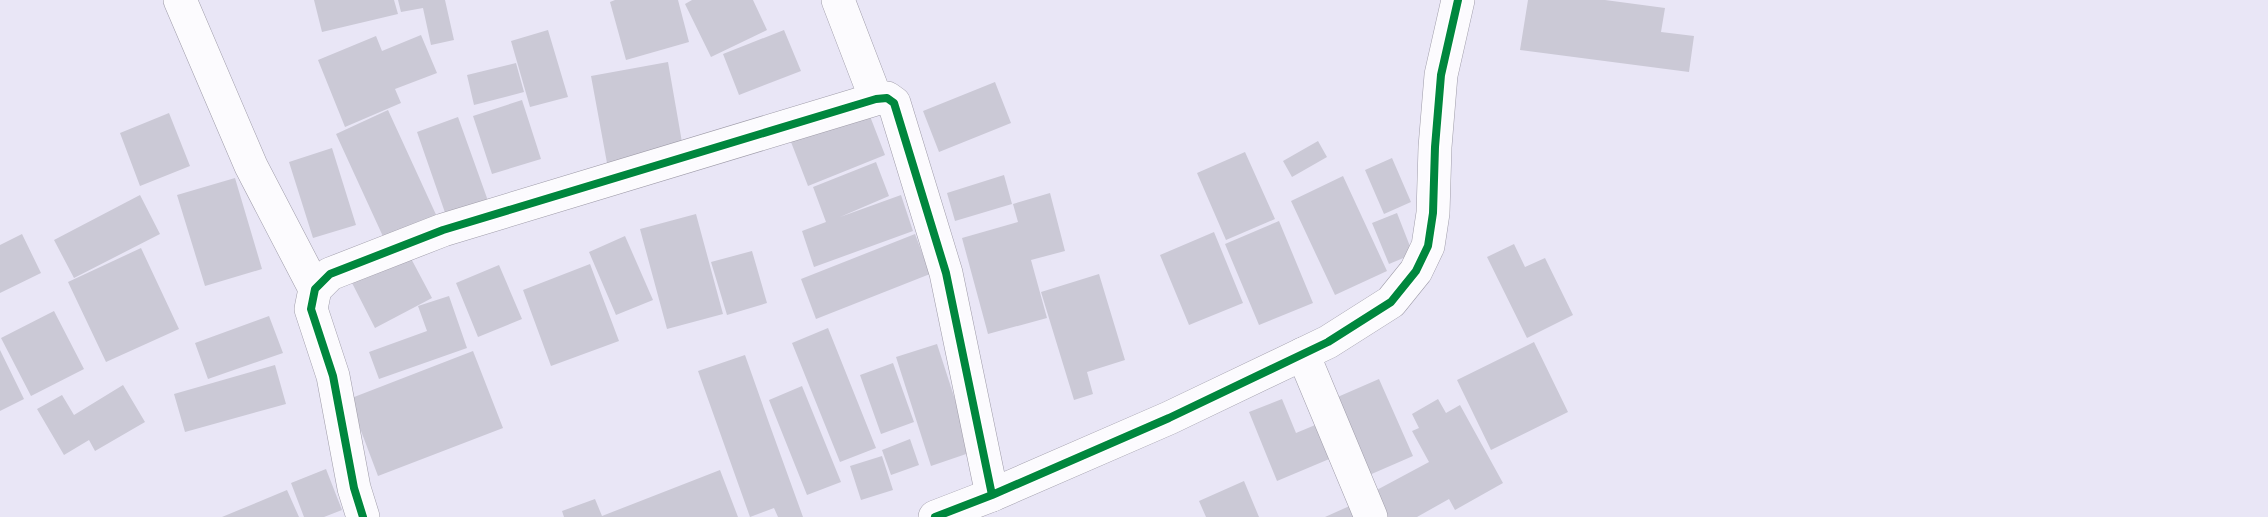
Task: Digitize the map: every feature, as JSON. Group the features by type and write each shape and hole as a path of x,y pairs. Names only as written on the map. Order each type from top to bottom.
{"street":[{"path":"180,0 251,166 315,290"},
{"path":"838,0 876,99"},
{"path":"935,517 992,495 1169,418 1328,342 1391,302 1416,272 1428,246 1433,213 1435,147 1441,75 1458,0"},
{"path":"363,517 354,488 333,376 311,309 315,290 330,274 444,230 876,99 887,98 894,103 946,273 992,495"},
{"path":"1303,354 1371,517"}],"building":[{"path":"314,0 394,0 398,14 322,32"},
{"path":"398,0 445,0 454,40 431,45 423,8 401,12"},
{"path":"615,0 678,0 689,42 626,60 610,2"},
{"path":"692,0 753,0 767,30 711,57 685,4"},
{"path":"1528,0 1605,0 1665,8 1661,32 1694,36 1689,72 1520,50"},
{"path":"548,30 568,97 530,107 511,41"},
{"path":"784,30 801,71 739,95 723,54"},
{"path":"421,35 437,73 395,89 401,103 345,127 318,60 376,36 382,51"},
{"path":"668,62 683,148 607,163 591,76"},
{"path":"516,63 524,92 474,105 467,75"},
{"path":"995,82 1011,123 939,152 923,111"},
{"path":"522,100 541,159 492,174 473,116"},
{"path":"388,110 438,219 386,243 336,134"},
{"path":"868,111 885,155 808,186 791,142"},
{"path":"169,113 190,166 140,186 120,133"},
{"path":"458,117 492,212 450,227 417,132"},
{"path":"1318,141 1327,157 1292,177 1283,161"},
{"path":"332,148 356,225 313,238 289,162"},
{"path":"1245,152 1275,219 1226,240 1197,173"},
{"path":"1392,158 1411,202 1384,214 1365,170"},
{"path":"876,162 889,196 840,217 901,195 913,231 814,267 802,231 826,222 813,187"},
{"path":"1004,175 1012,204 955,221 947,193"},
{"path":"1343,176 1387,271 1335,295 1291,201"},
{"path":"235,178 262,269 205,286 177,195"},
{"path":"1050,193 1065,251 1031,260 1047,318 988,334 962,238 1018,222 1013,204"},
{"path":"140,195 160,234 74,278 54,240"},
{"path":"1397,213 1413,254 1389,264 1372,223"},
{"path":"696,214 723,314 667,329 640,229"},
{"path":"1279,221 1313,303 1259,325 1225,244"},
{"path":"1214,232 1243,303 1189,325 1160,255"},
{"path":"22,234 41,273 0,293 0,245"},
{"path":"915,234 930,274 816,319 801,279"},
{"path":"625,236 653,300 616,315 589,252"},
{"path":"1514,244 1525,267 1545,258 1573,315 1527,338 1487,257"},
{"path":"141,248 179,329 106,362 68,282"},
{"path":"406,249 432,298 375,328 350,279"},
{"path":"752,251 767,303 727,315 711,262"},
{"path":"590,264 619,341 551,366 523,290"},
{"path":"499,265 522,319 478,337 456,283"},
{"path":"1099,274 1125,360 1087,372 1093,394 1074,400 1041,292"},
{"path":"449,296 467,348 379,379 369,352 427,331 418,306"},
{"path":"54,311 84,369 31,396 1,338"},
{"path":"269,316 283,353 208,379 195,343"},
{"path":"828,328 876,448 840,462 792,343"},
{"path":"1534,342 1568,412 1491,450 1457,380"},
{"path":"937,344 972,452 931,466 896,357"},
{"path":"0,350 24,399 0,411"},
{"path":"473,351 503,428 378,476 349,399"},
{"path":"745,355 803,517 778,517 774,508 750,517 698,371"},
{"path":"893,363 914,422 881,434 860,375"},
{"path":"275,365 286,404 185,432 174,394"},
{"path":"1379,379 1413,456 1367,476 1333,399"},
{"path":"123,385 145,422 95,451 89,440 64,455 37,409 62,395 74,415"},
{"path":"802,386 841,482 807,495 769,400"},
{"path":"1282,399 1296,433 1320,423 1334,457 1277,481 1249,412"},
{"path":"1438,399 1446,413 1460,405 1503,483 1455,510 1449,499 1417,517 1386,517 1373,492 1429,462 1412,431 1419,428 1412,414"},
{"path":"910,439 919,465 891,475 882,450"},
{"path":"882,456 893,490 861,500 850,466"},
{"path":"326,469 342,510 324,517 304,517 291,483"},
{"path":"720,470 738,517 564,517 562,511 595,499 602,516"},
{"path":"1244,481 1259,517 1206,517 1199,501"},
{"path":"287,490 299,517 222,517"},
{"path":"1354,504 1359,517 1325,517"}],"cycle path":[{"path":"935,517 992,495 1169,418 1328,342 1391,302 1416,271 1428,246 1433,213 1435,147 1441,75 1458,0"},
{"path":"363,517 354,488 333,376 311,309 315,289 330,274 443,230 876,99 887,98 894,103 946,273 992,495"}]}
